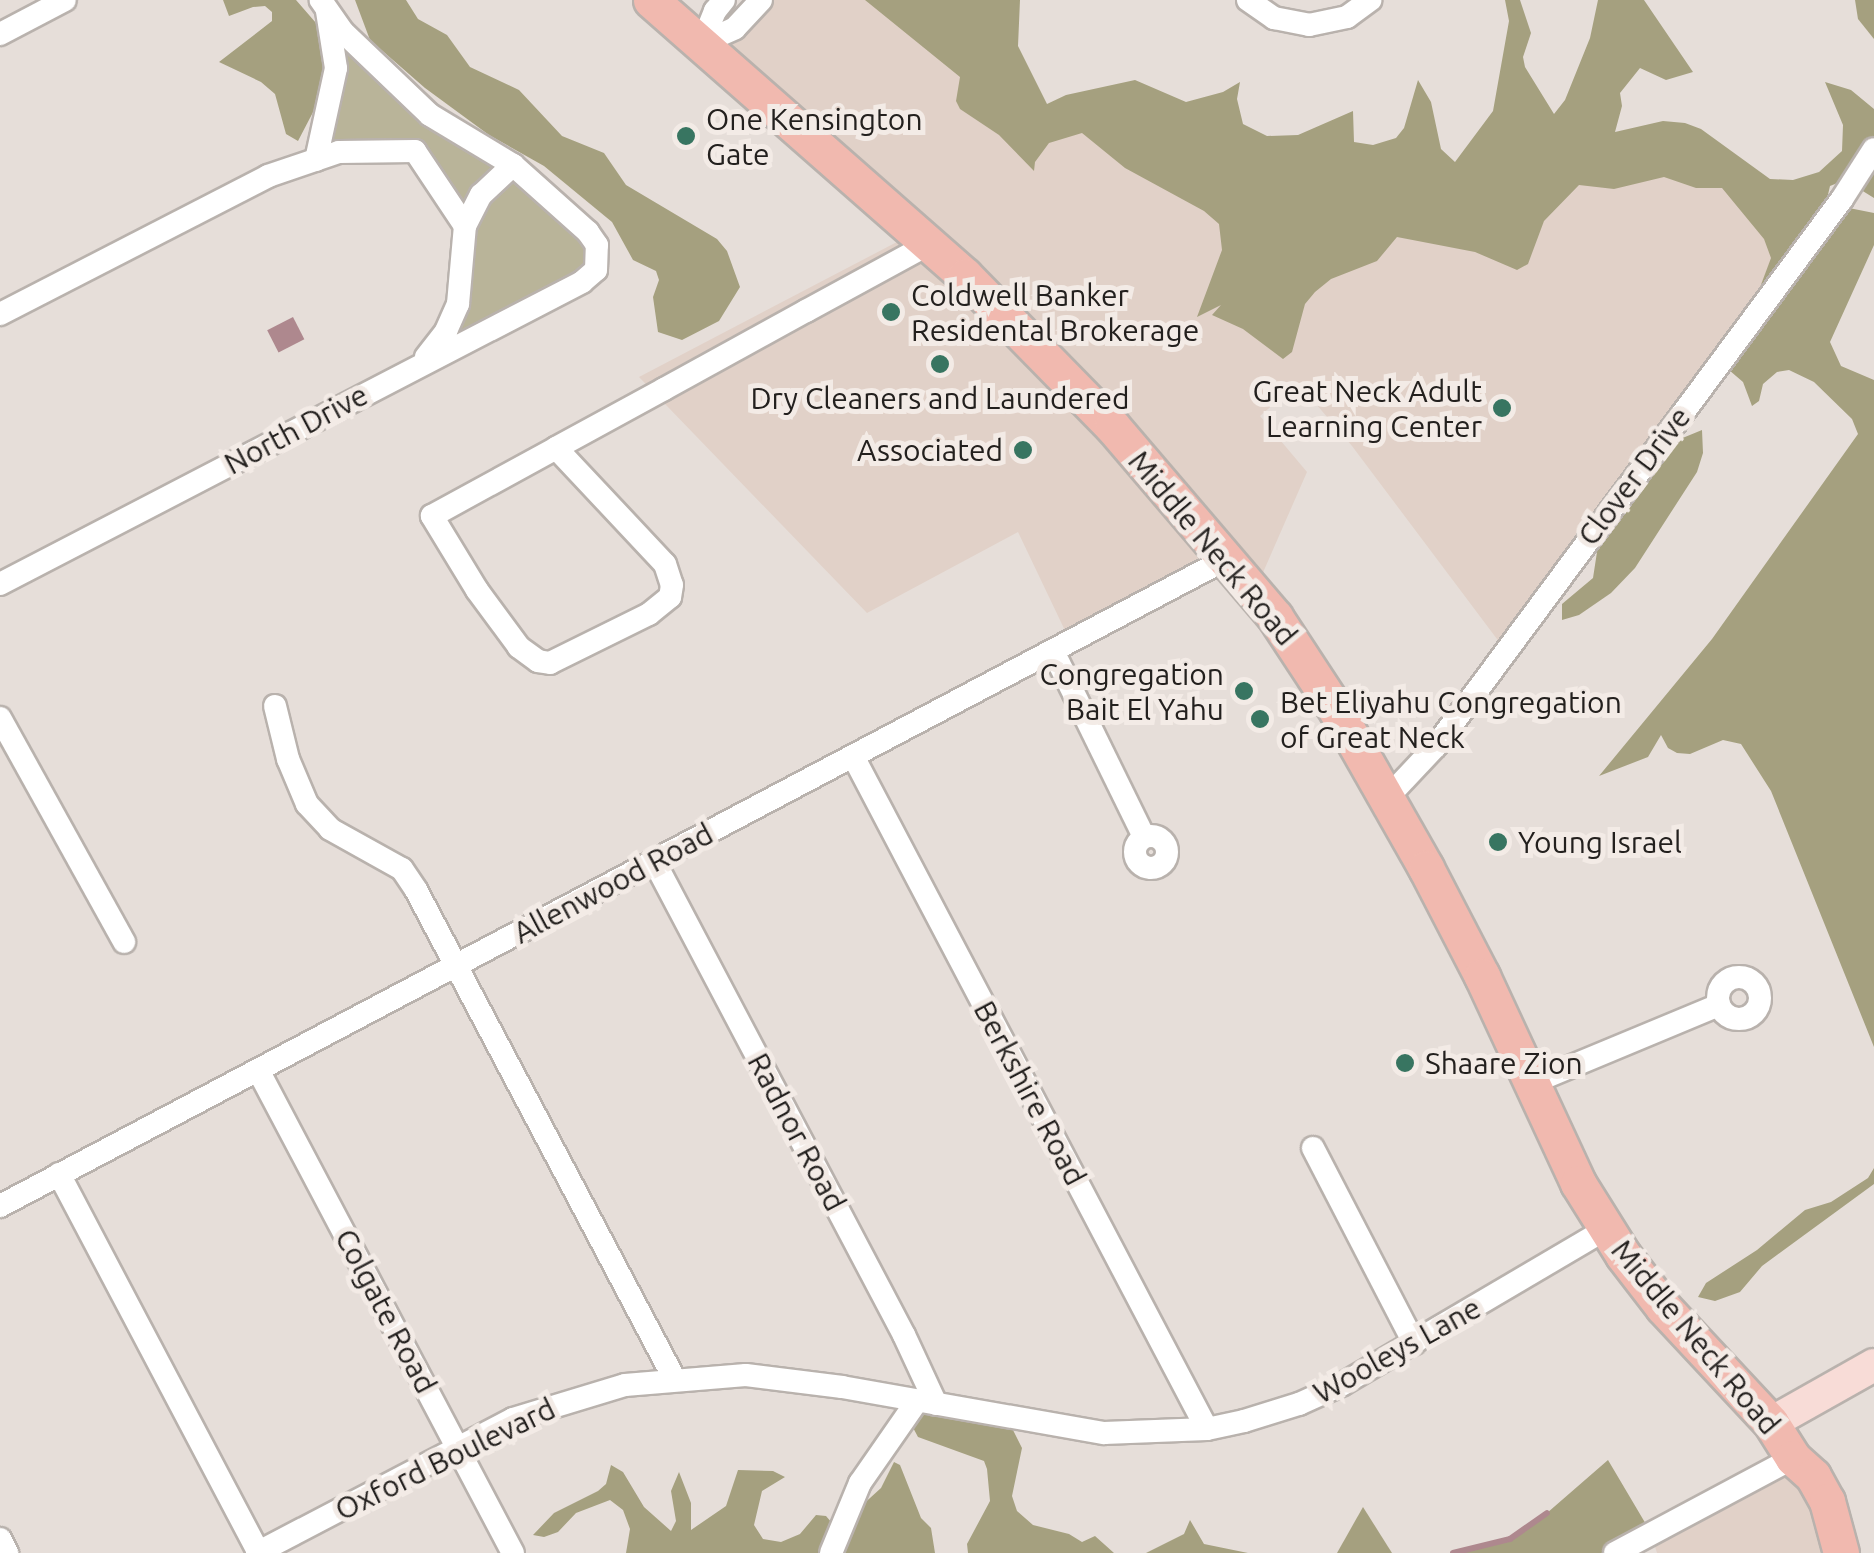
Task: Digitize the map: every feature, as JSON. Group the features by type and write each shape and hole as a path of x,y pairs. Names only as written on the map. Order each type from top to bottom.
{"main road":[{"name":"Middle Neck Road","path":"651,0 929,244 1112,426 1299,650 1387,798 1482,976 1578,1183 1606,1229 1664,1307 1771,1423 1793,1458 1813,1476 1828,1502 1842,1553"},
{"name":"Middle Neck Road","path":"1793,1458 1817,1553"}],"street":[{"path":"0,34 65,0"},
{"path":"702,44 714,11 724,0"},
{"path":"1248,0 1274,18 1309,25 1348,17 1370,0"},
{"path":"324,1 343,32 430,116 513,164 481,194 466,226 458,304 446,331 421,364"},
{"path":"316,160 336,68 324,1"},
{"path":"702,44 735,28 750,4"},
{"path":"415,151 430,116"},
{"name":"Clover Drive","path":"1387,798 1436,746 1842,199 1874,148"},
{"path":"0,314 268,176 339,152 415,151"},
{"path":"415,151 466,226"},
{"name":"North Drive","path":"0,584 593,274 598,254 593,239 513,164"},
{"path":"556,448 665,564 672,585 670,597 649,614 550,663 538,662 519,647 477,590 432,516 556,448 929,244"},
{"name":"Allenwood Road","path":"0,1206 1226,560"},
{"path":"1052,651 1144,837"},
{"path":"276,706 288,759 307,804 330,828 402,870 674,1378"},
{"path":"0,718 124,942"},
{"name":"Berkshire Road","path":"853,756 1207,1429"},
{"name":"Radnor Road","path":"654,861 926,1402"},
{"path":"1529,1084 1719,1005"},
{"name":"Colgate Road","path":"258,1070 513,1553"},
{"path":"1312,1148 1414,1343"},
{"path":"60,1174 259,1553"},
{"name":"Wooleys Lane","path":"926,1402 1104,1433 1207,1429 1299,1404 1414,1343 1606,1229"},
{"path":"1771,1423 1874,1365"},
{"name":"Oxford Boulevard","path":"259,1553 513,1419 565,1400 674,1378 746,1376 926,1402"},
{"path":"831,1553 860,1482 926,1402"},
{"path":"1615,1553 1793,1458"},
{"path":"0,1539 7,1553"}],"shaded area":[{"path":"223,0 296,0 316,23 328,67 323,93 298,141 286,134 275,94 261,82 219,62 272,21 272,12 265,6 253,7 229,16"},
{"path":"355,0 406,0 418,19 447,35 470,67 519,90 562,136 604,153 626,185 717,239 727,251 740,287 719,321 682,340 658,332 653,297 659,280 656,271 633,260 612,222 544,166 489,135 425,88 370,40"},
{"path":"760,0 898,0 1005,113 1070,108 1284,264 1604,151 1826,216 1506,651 1352,446 1298,383 1260,416 1307,472 1254,593 1226,558 1070,641 1018,532 867,613 639,377 916,232 702,43"},
{"path":"865,0 1020,0 1018,46 1047,104 1066,95 1135,80 1186,102 1223,92 1240,82 1237,99 1243,124 1267,136 1298,135 1353,111 1354,142 1373,145 1396,138 1404,128 1418,80 1431,102 1441,149 1455,162 1493,111 1509,21 1505,0 1520,0 1531,33 1523,57 1525,67 1554,114 1565,100 1590,38 1598,0 1644,0 1693,72 1666,80 1640,68 1620,93 1622,106 1615,132 1663,121 1685,123 1701,129 1770,179 1793,180 1819,172 1842,151 1843,125 1825,82 1851,90 1874,109 1874,198 1845,180 1830,186 1827,199 1829,204 1874,213 1874,245 1830,342 1841,366 1874,380 1874,1047 1771,791 1741,744 1723,740 1690,754 1677,753 1668,748 1661,735 1648,757 1599,776 1712,639 1858,434 1852,419 1814,382 1789,370 1777,372 1763,384 1759,401 1752,406 1743,382 1729,370 1771,258 1764,239 1722,188 1696,188 1664,177 1614,189 1579,185 1544,221 1528,264 1517,270 1475,252 1397,237 1377,261 1331,279 1315,292 1305,304 1292,352 1283,359 1243,329 1212,315 1221,305 1197,317 1222,250 1219,224 1204,211 1125,168 1082,133 1049,143 1035,162 1034,171 999,135 960,109 956,101 960,77"},
{"path":"1855,0 1874,0 1874,39 1858,19"},
{"path":"343,32 588,232 598,264 421,364 446,331 465,226 415,151 316,160"},
{"path":"293,317 304,339 279,352 267,330"},
{"path":"1702,430 1703,453 1697,472 1635,568 1611,593 1579,615 1562,620 1562,604 1593,578 1599,539 1668,444"},
{"path":"1874,1168 1874,1184 1762,1266 1740,1292 1715,1301 1698,1297 1706,1283 1757,1250 1805,1210 1831,1202 1868,1178"},
{"path":"930,1409 1013,1430 1022,1448 1012,1496 1017,1511 1033,1525 1069,1534 1082,1542 1095,1536 1114,1553 968,1553 967,1544 990,1501 987,1469 984,1461 918,1437 910,1422 915,1414"},
{"path":"1794,1458 1841,1553 1657,1553 1650,1531"},
{"path":"1608,1460 1650,1531 1611,1553 1453,1553 1510,1539"},
{"path":"894,1462 900,1465 921,1518 931,1528 935,1553 626,1553 630,1529 623,1510 610,1500 576,1513 558,1532 544,1537 533,1535 554,1513 606,1484 611,1465 623,1472 644,1507 671,1531 676,1521 671,1491 679,1472 691,1503 691,1530 726,1506 738,1470 773,1471 785,1477 762,1491 754,1525 763,1539 781,1542 800,1534 816,1515 826,1516 832,1523 859,1508 881,1488"},
{"path":"1363,1507 1392,1553 1337,1553"},
{"path":"1190,1520 1204,1544 1248,1553 1146,1553 1184,1534"}],"waterway":[{"path":"1453,1553 1510,1539 1547,1513"}],"place":[{"name":"One Kensington Gate","path":"686,136"},
{"name":"Coldwell Banker Residental Brokerage","path":"891,312"},
{"name":"Dry Cleaners and Laundered","path":"940,364"},
{"name":"Great Neck Adult Learning Center","path":"1502,408"},
{"name":"Associated","path":"1023,450"},
{"name":"Congregation Bait El Yahu","path":"1244,691"},
{"name":"Bet Eliyahu Congregation of Great Neck","path":"1260,719"},
{"name":"Young Israel","path":"1498,842"},
{"name":"Shaare Zion","path":"1405,1063"}]}
